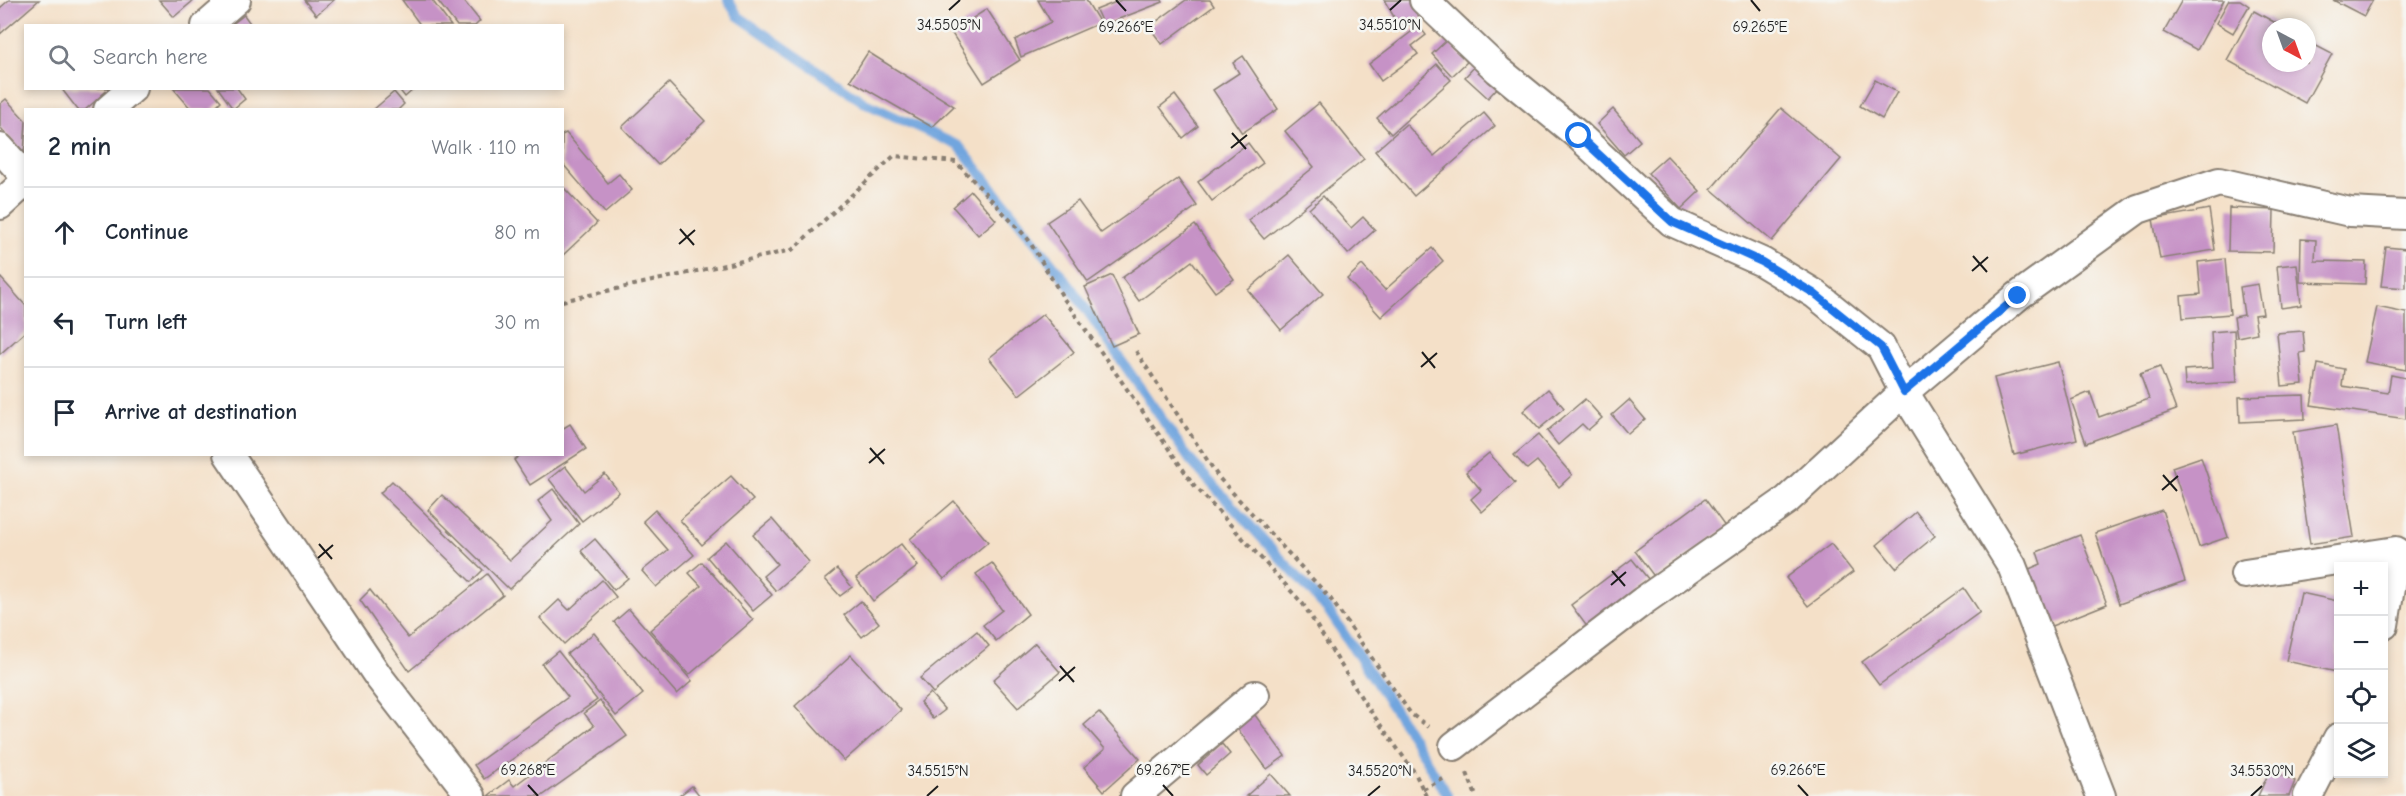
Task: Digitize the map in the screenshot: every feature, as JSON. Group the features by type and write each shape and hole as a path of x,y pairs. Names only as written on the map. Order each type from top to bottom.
{"street":[{"path":"208,24 236,0"},
{"path":"1424,0 1498,70 1579,136 1672,222 1762,262 1815,294 1881,347 1904,392 2012,566 2101,796"},
{"path":"110,108 131,90"},
{"path":"0,148 24,177"},
{"path":"0,205 24,181"},
{"path":"1454,746 1643,601 1786,500 1904,392 2018,296 2138,209 2218,182 2350,212 2406,215"},
{"path":"229,456 378,676 471,796"},
{"path":"2246,574 2396,551 2385,616"},
{"path":"1135,796 1255,695"},
{"path":"2308,796 2334,746"}],"path":[{"path":"564,301 792,250 894,156 956,162 1028,239 1064,299 1194,485 1303,604 1364,702 1415,773 1426,796"},
{"path":"1136,351 1219,478 1330,598 1411,714 1454,746 1476,796"}],"building":[{"path":"9,0 39,0 0,34 0,8"},
{"path":"159,0 194,0 174,17"},
{"path":"304,0 334,0 316,15"},
{"path":"402,0 432,0 450,24 420,24"},
{"path":"437,0 463,0 480,21 477,24 455,24"},
{"path":"1038,0 1086,0 1100,23 1021,57 1015,40 1051,22"},
{"path":"1121,0 1162,0 1163,2 1103,25 1096,10"},
{"path":"1186,0 1210,0 1214,6 1162,44 1149,27"},
{"path":"1384,0 1416,0 1425,16 1401,29"},
{"path":"2182,0 2224,0 2197,50 2164,32"},
{"path":"2229,0 2240,0 2249,6 2233,33 2216,23"},
{"path":"2333,0 2373,0 2364,16"},
{"path":"987,9 1020,60 984,83 951,32"},
{"path":"2254,11 2267,18 2262,18 2262,72 2316,72 2316,46 2332,54 2305,103 2227,60"},
{"path":"244,15 251,24 233,24"},
{"path":"1419,26 1426,35 1412,46 1418,54 1381,81 1369,64"},
{"path":"1447,40 1467,62 1452,76 1432,54"},
{"path":"868,52 954,106 932,127 850,80"},
{"path":"1243,56 1278,109 1242,133 1213,90 1239,73 1233,63"},
{"path":"1437,64 1451,80 1391,134 1377,118"},
{"path":"1476,65 1498,87 1488,98 1465,77"},
{"path":"1875,80 1897,92 1882,119 1860,106"},
{"path":"669,83 705,121 658,165 622,127"},
{"path":"63,90 108,90 87,108 76,108"},
{"path":"175,90 212,90 221,101 214,108 190,108"},
{"path":"219,90 238,90 245,99 232,108"},
{"path":"400,90 413,90 405,97"},
{"path":"394,92 404,104 400,108 375,108"},
{"path":"1175,95 1198,126 1183,138 1160,107"},
{"path":"6,99 24,119 24,155 0,127 0,104"},
{"path":"1319,103 1364,159 1264,239 1248,220 1314,167 1285,131"},
{"path":"1781,108 1841,159 1772,241 1711,189"},
{"path":"1613,109 1640,141 1624,155 1597,124"},
{"path":"1484,113 1495,126 1414,196 1375,151 1406,124 1434,156"},
{"path":"566,133 608,183 619,174 632,190 605,213 564,165 564,134"},
{"path":"1248,143 1263,163 1212,201 1198,182"},
{"path":"1667,156 1700,191 1681,209 1648,173"},
{"path":"1178,179 1197,206 1088,282 1047,222 1078,201 1101,233"},
{"path":"564,188 597,223 564,254"},
{"path":"971,191 996,220 978,235 953,207"},
{"path":"1323,196 1351,228 1363,217 1375,230 1348,254 1309,209"},
{"path":"2229,208 2274,210 2273,252 2228,251"},
{"path":"2209,209 2215,250 2160,259 2153,219"},
{"path":"1195,225 1234,279 1215,292 1192,261 1139,301 1122,278"},
{"path":"2301,239 2316,240 2315,261 2366,262 2365,284 2300,282"},
{"path":"2386,247 2406,249 2406,288 2381,286"},
{"path":"1432,248 1443,261 1381,317 1347,279 1362,265 1385,290"},
{"path":"1289,255 1323,294 1281,330 1248,290"},
{"path":"2225,259 2230,314 2183,318 2181,296 2201,294 2198,262"},
{"path":"2297,264 2301,305 2281,308 2277,266"},
{"path":"1112,275 1139,334 1112,346 1085,287"},
{"path":"0,277 24,304 24,333 0,354"},
{"path":"2258,284 2263,314 2254,315 2257,333 2237,337 2234,317 2244,315 2240,287"},
{"path":"2377,307 2406,313 2406,370 2365,362"},
{"path":"1043,314 1074,352 1019,395 989,358"},
{"path":"2234,330 2237,382 2185,385 2184,370 2213,368 2211,332"},
{"path":"2303,331 2305,352 2300,353 2303,384 2282,386 2277,333"},
{"path":"2058,362 2077,439 2014,455 1994,378"},
{"path":"2318,364 2344,369 2342,386 2388,393 2391,375 2406,378 2406,419 2311,405"},
{"path":"2160,367 2176,410 2086,443 2071,400 2090,392 2099,417 2149,399 2140,374"},
{"path":"1548,389 1564,408 1539,429 1523,411"},
{"path":"2304,395 2305,419 2240,422 2239,397"},
{"path":"1585,399 1602,418 1588,430 1582,424 1558,445 1547,431"},
{"path":"1629,400 1645,419 1628,434 1612,415"},
{"path":"570,424 586,449 530,485 514,460 519,456 564,456 564,428"},
{"path":"2336,425 2354,537 2310,544 2293,432"},
{"path":"1538,435 1572,475 1559,487 1537,461 1527,469 1514,455"},
{"path":"1489,453 1515,483 1482,512 1471,499 1481,490 1466,472"},
{"path":"2201,457 2228,537 2199,547 2172,467"},
{"path":"565,466 584,491 605,474 619,492 582,521 549,479"},
{"path":"731,476 753,500 702,545 680,520"},
{"path":"392,481 483,570 471,582 380,493"},
{"path":"553,489 579,524 509,589 428,510 442,495 510,560 552,521 538,501"},
{"path":"1705,499 1726,528 1656,579 1635,551"},
{"path":"954,501 988,542 944,579 910,539"},
{"path":"655,510 694,555 656,587 642,571 668,550 643,521"},
{"path":"2162,510 2185,581 2119,604 2095,533"},
{"path":"1916,512 1935,536 1896,568 1877,545"},
{"path":"772,519 809,562 776,591 763,576 777,564 753,535"},
{"path":"2080,535 2107,604 2049,627 2027,570 2041,564 2037,552"},
{"path":"595,539 628,578 614,590 581,551"},
{"path":"726,541 772,595 753,611 707,557"},
{"path":"901,544 918,566 873,601 856,578"},
{"path":"1831,544 1853,572 1808,606 1786,578"},
{"path":"1632,559 1649,580 1588,628 1571,605"},
{"path":"702,562 753,620 689,675 650,630 701,586 689,573"},
{"path":"992,563 1028,614 996,641 983,625 1002,610 976,574"},
{"path":"837,569 852,587 840,596 825,579"},
{"path":"487,574 503,595 409,671 360,600 370,590 408,638"},
{"path":"602,580 616,597 564,644 540,618 559,600 569,610"},
{"path":"1964,588 1980,612 1879,685 1862,662"},
{"path":"2301,593 2334,600 2334,671 2286,661"},
{"path":"861,601 879,623 862,637 844,615"},
{"path":"629,609 692,681 677,694 614,622"},
{"path":"977,631 989,646 933,693 920,678"},
{"path":"594,633 643,694 616,716 567,654"},
{"path":"1035,643 1060,672 1018,708 993,680"},
{"path":"558,651 597,700 484,779 474,765 568,697 542,664"},
{"path":"851,655 901,710 844,761 795,706"},
{"path":"930,693 945,710 933,719 920,702"},
{"path":"600,701 627,736 542,796 488,796 509,780 514,786 594,726 584,713"},
{"path":"1252,711 1285,756 1267,769 1234,724"},
{"path":"1099,712 1140,759 1104,791 1084,767 1105,749 1084,725"},
{"path":"1222,744 1230,754 1206,775 1198,765"},
{"path":"2270,770 2295,781 2289,796 2258,796"},
{"path":"1271,774 1290,796 1246,796"},
{"path":"692,786 700,796 679,796"}],"waterway":[{"path":"728,0 738,16 865,103 959,146 1070,286 1190,460 1328,610 1402,721 1448,796"}],"route":[{"path":"1579,136 1672,222 1762,262 1815,294 1881,347 1904,392 2018,296"}]}
